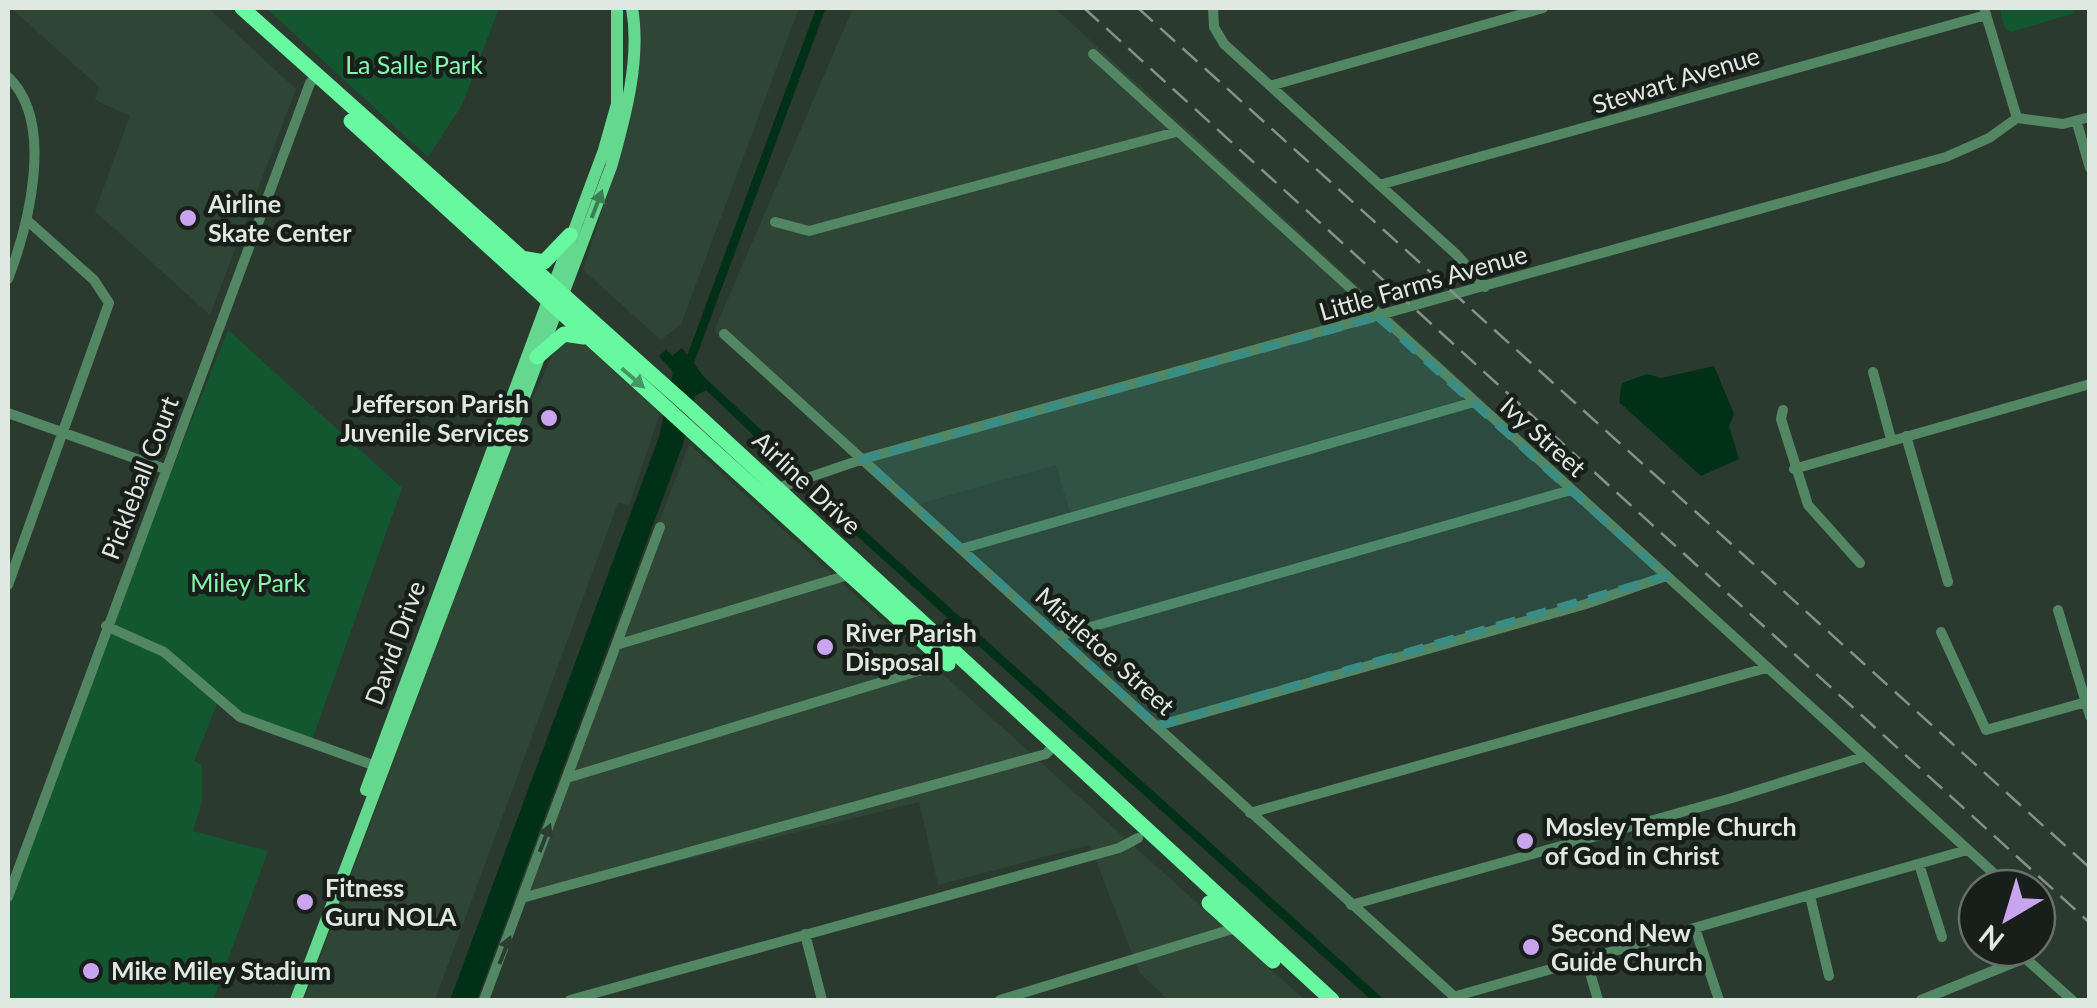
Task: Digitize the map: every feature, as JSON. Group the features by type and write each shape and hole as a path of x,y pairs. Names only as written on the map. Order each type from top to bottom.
{"highway":[{"name":"Airline Drive","path":"227,8 518,257 588,339 671,402"},
{"name":"Airline Drive","path":"242,8 313,80 770,492 1242,926 1317,1000"},
{"path":"518,257 544,262 570,235"},
{"path":"537,358 564,334 588,339"},
{"name":"Airline Drive","path":"1050,750 1138,838 1332,1000"}],"main road":[{"path":"552,298 617,104 617,8"},
{"path":"552,298 611,168 624,122 634,49 632,8"},
{"name":"David Drive","path":"288,1000 537,358 552,298"},
{"name":"David Drive","path":"296,1000 552,298"}],"street":[{"path":"1212,8 1214,27 1224,44 1485,286"},
{"path":"1270,86 1543,8"},
{"path":"1985,11 2016,118 2078,123 2090,116"},
{"name":"Stewart Avenue","path":"1379,185 1985,11"},
{"name":"Ivy Street","path":"1093,54 1987,868"},
{"path":"8,77 26,97 30,113 29,222 8,279"},
{"name":"Pickleball Court","path":"8,897 313,80"},
{"name":"Little Farms Avenue","path":"770,492 863,459 1946,157 1989,138 2016,118"},
{"path":"2078,123 2090,168"},
{"path":"775,222 809,231 1176,132"},
{"path":"8,585 109,304 94,280 29,222"},
{"name":"Mistletoe Street","path":"724,334 1456,999"},
{"path":"1873,372 1891,439"},
{"path":"1794,468 2090,384"},
{"path":"961,549 1474,402"},
{"path":"1782,410 1794,468 1808,505 1822,526 1860,564"},
{"path":"8,412 166,469"},
{"path":"1906,436 1948,582"},
{"path":"1058,636 1571,490"},
{"path":"484,1000 660,527"},
{"path":"616,645 856,572"},
{"path":"1157,726 1285,686 1586,604 1666,576"},
{"path":"2058,610 2090,716"},
{"path":"106,626 164,652 240,718 378,768"},
{"path":"1941,632 1986,730 2088,702"},
{"path":"567,778 952,660"},
{"path":"1250,813 1766,668"},
{"path":"522,898 1050,750"},
{"path":"1351,904 1863,757"},
{"path":"570,1000 1119,848 1138,838"},
{"path":"1456,999 1967,850"},
{"path":"8,853 19,863"},
{"path":"1918,864 1942,937"},
{"path":"1810,896 1829,976"},
{"path":"1000,1000 1242,926"},
{"path":"1696,928 1719,1000"},
{"path":"805,934 822,1000"},
{"path":"1586,959 1598,1000"},
{"path":"1930,999 1994,968"},
{"path":"2040,968 2072,1000"}],"highlighted area":[{"path":"1378,317 1666,576 1157,726 863,459"}],"shaded area":[{"path":"11,8 208,8 296,89 210,315 95,211 130,116 95,100 99,87"},
{"path":"637,8 799,8 681,324 661,340 583,270 630,123 638,67"},
{"path":"853,8 1055,8 1477,395 1070,512 1056,465 909,507 714,331"},
{"path":"563,340 584,344 660,413 629,505 618,503 435,1000 304,1000 513,443 555,349"},
{"path":"682,348 704,377 772,440 780,453 771,459 752,434 706,390 695,396 683,444 477,1000 450,1000 659,437 673,372 659,356 666,349 672,356"},
{"path":"1714,366 1734,414 1729,426 1739,459 1701,476 1619,402 1622,383 1647,374 1661,378"},
{"path":"689,444 1305,1000 1168,1000 1139,972 1090,845 938,885 919,802 513,902"}],"green space":[{"name":"La Salle Park","path":"266,8 499,8 462,105 428,157"},
{"path":"2000,8 2073,8 2075,13 2011,32 2004,27"},
{"name":"Miley Park","path":"228,330 402,488 312,740 243,714 220,697 194,761 202,765 202,802 193,831 268,851 213,1000 8,1000 8,894 74,715"}],"waterway":[{"path":"688,366 821,8"},
{"path":"826,502 1378,1000"}],"railway":[{"path":"1084,8 2090,923"},
{"path":"1138,8 2090,868"}],"place":[{"name":"Airline Skate Center","path":"188,218"},
{"name":"Jefferson Parish Juvenile Services","path":"549,418"},
{"name":"River Parish Disposal","path":"825,647"},
{"name":"Mosley Temple Church of God in Christ","path":"1525,841"},
{"name":"Fitness Guru NOLA","path":"305,902"},
{"name":"Second New Guide Church","path":"1531,947"},
{"name":"Mike Miley Stadium","path":"91,971"}]}
